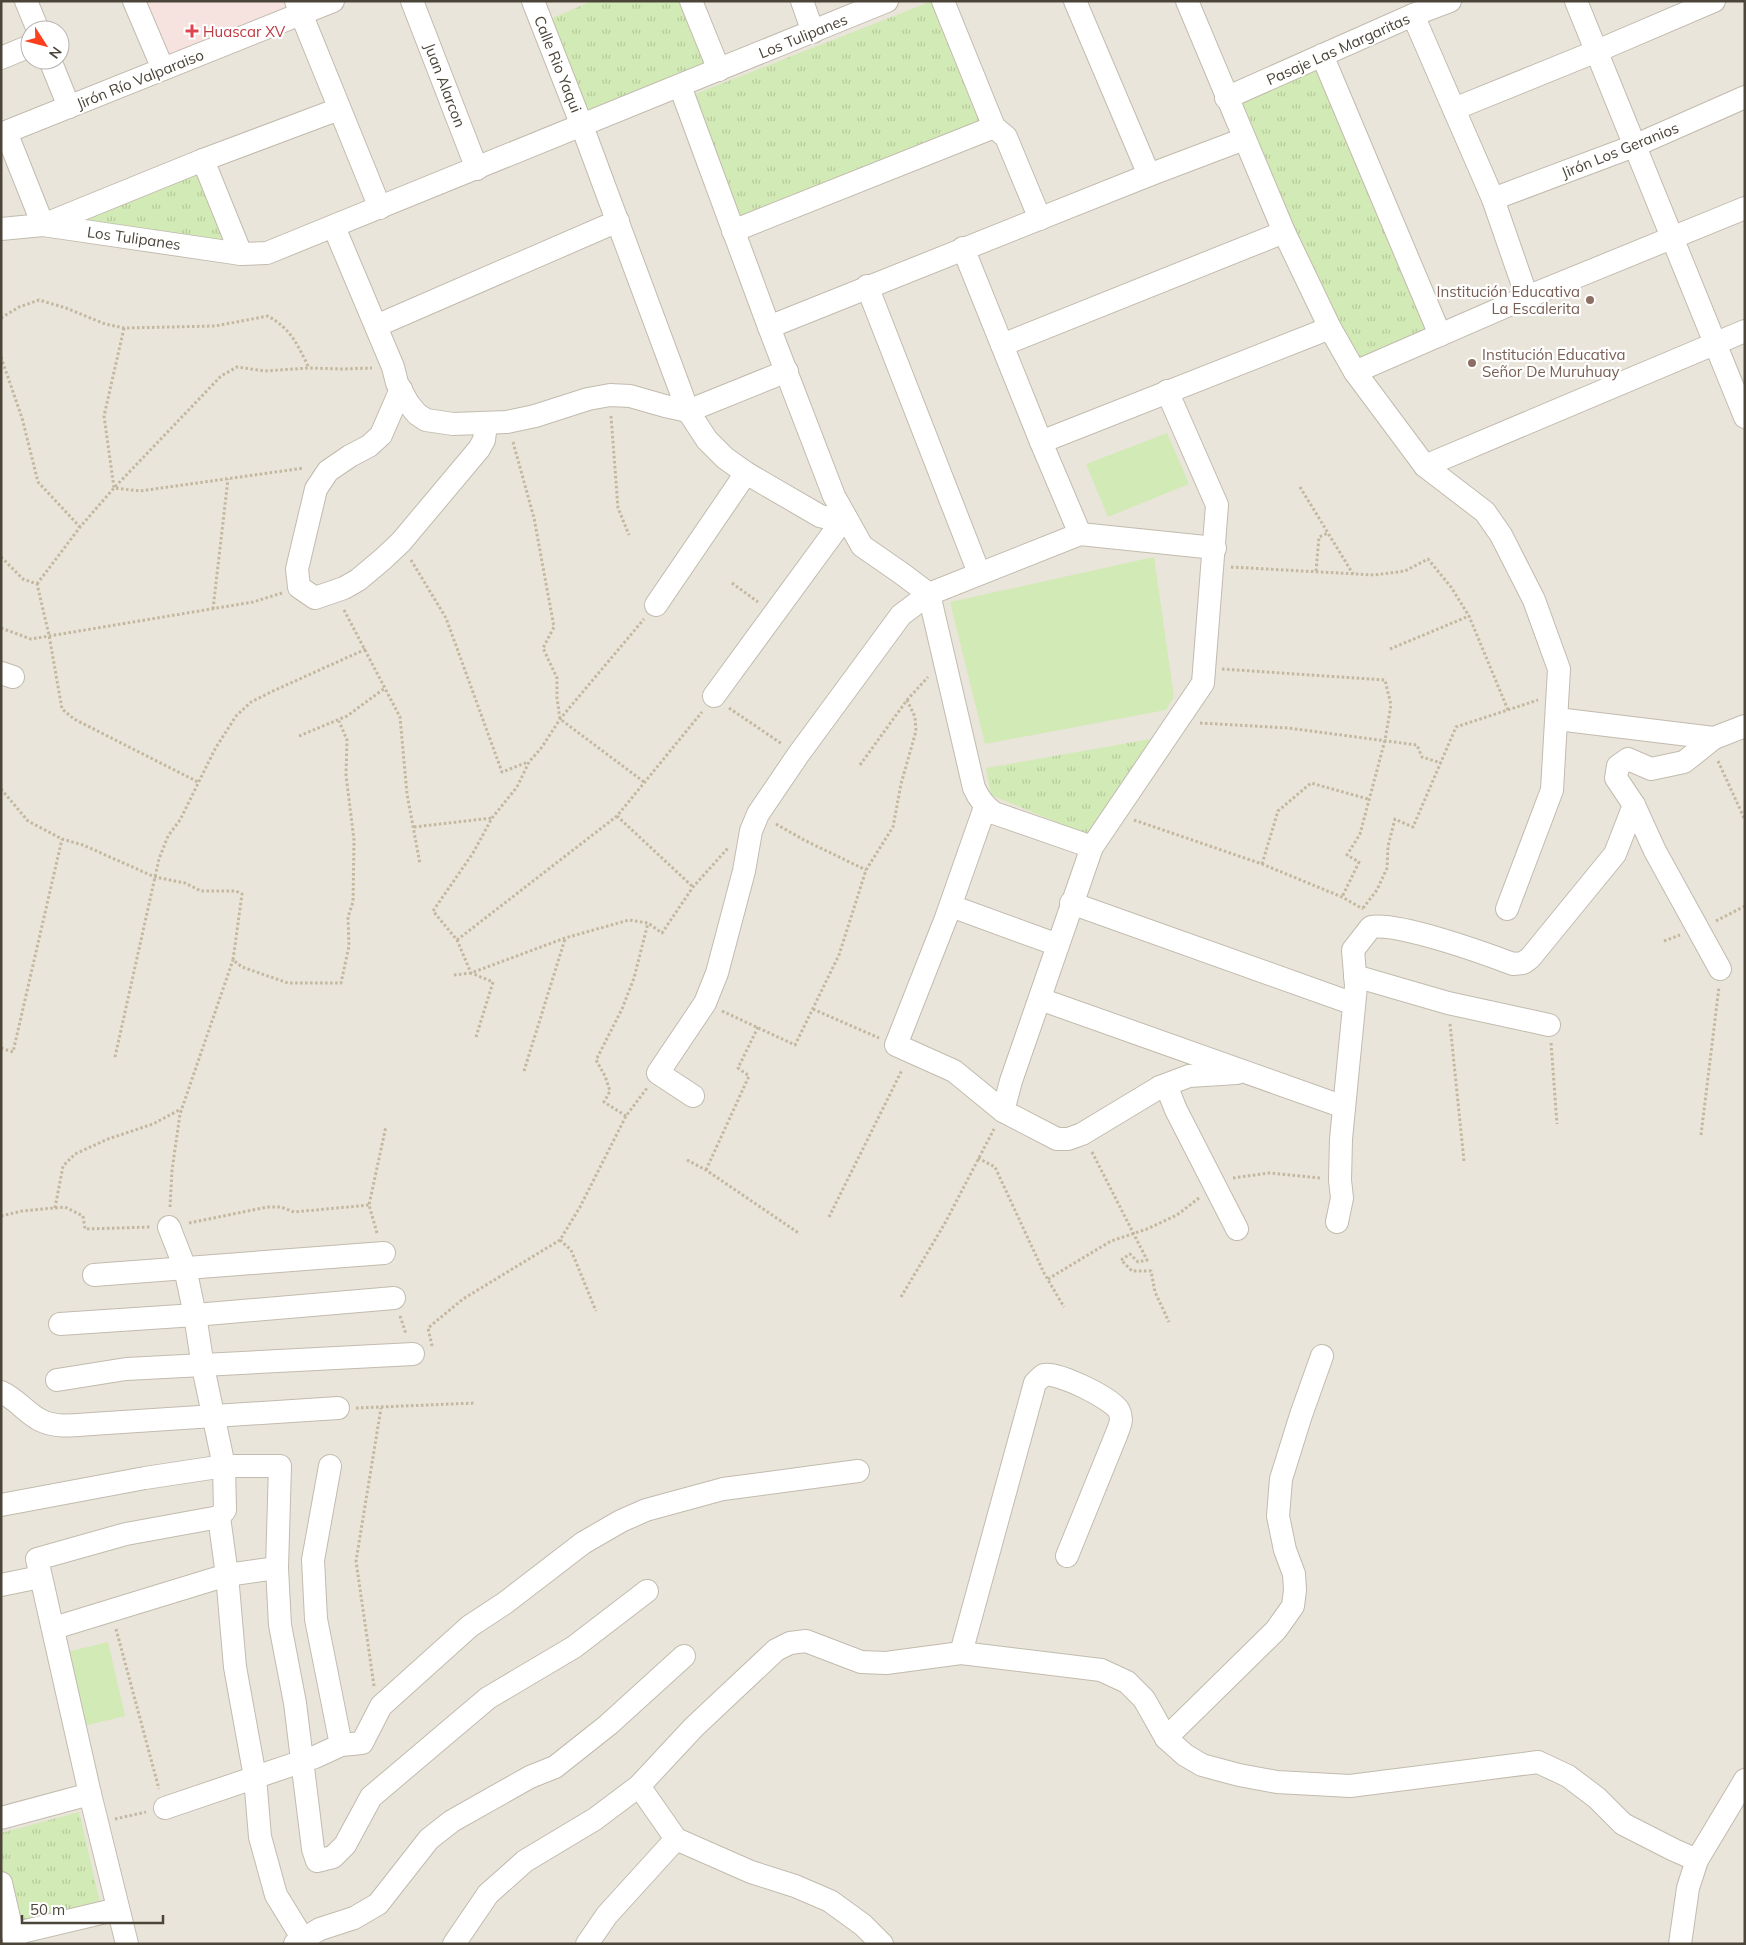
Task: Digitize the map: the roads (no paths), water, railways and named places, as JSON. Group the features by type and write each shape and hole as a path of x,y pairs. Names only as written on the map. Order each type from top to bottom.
{"street":[{"path":"26,1 34,20"},
{"path":"134,1 163,69"},
{"name":"Jirón Río Valparaiso","path":"43,225 6,132 163,69 299,8 333,1"},
{"name":"Juan Alarcon","path":"412,1 477,169"},
{"name":"Calle Rio Yaqui","path":"533,1 618,221 688,411 707,440 725,458 746,474 820,516 836,520 845,517"},
{"path":"691,1 719,70"},
{"path":"802,1 813,32"},
{"name":"Los Tulipanes","path":"1,229 43,225 241,254 267,254 887,1"},
{"path":"943,1 994,127 1006,136 1040,219"},
{"path":"1076,1 1149,175"},
{"path":"1187,1 1226,98 1284,232 1330,328 1355,372 1425,466 1485,512 1501,535 1534,600 1559,669 1552,790 1507,909"},
{"name":"Pasaje Las Margaritas","path":"1226,98 1450,1"},
{"path":"1576,1 1745,417"},
{"path":"1454,108 1597,51 1714,1"},
{"path":"299,8 380,208"},
{"path":"1414,15 1493,199 1527,297"},
{"path":"1,58 20,50"},
{"path":"1322,56 1440,335"},
{"path":"54,70 69,107"},
{"path":"680,86 834,496 862,546 928,594 974,788 985,807 994,813 1092,847"},
{"name":"Jirón Los Geranios","path":"1493,199 1634,146 1745,97"},
{"path":"43,225 203,160 340,109"},
{"path":"733,231 994,127"},
{"path":"769,326 963,248 1244,139"},
{"path":"203,160 241,254"},
{"path":"1355,372 1527,297 1745,208"},
{"path":"376,326 618,221"},
{"path":"334,227 408,404 426,420 441,423 497,423 534,416 588,399 610,395 630,396 688,411 787,371"},
{"path":"1002,345 1284,232"},
{"path":"963,248 1080,534"},
{"path":"867,286 979,573"},
{"path":"1041,442 1330,328"},
{"path":"1425,466 1745,330"},
{"path":"401,389 381,435 370,446 350,456 328,471 316,489 297,568 299,587 315,598 344,588 358,580 401,542 479,449 497,423"},
{"path":"1003,1111 1071,904 1092,847 1203,683 1217,505 1167,391"},
{"path":"656,605 746,474"},
{"path":"714,696 845,517"},
{"path":"693,1096 658,1073 705,1003 717,973 744,871 751,831 758,814 798,755 901,615 928,594 1080,534 1214,557"},
{"path":"1557,719 1711,740"},
{"path":"1720,969 1655,851 1634,805 1616,778 1618,766 1628,759 1651,768 1684,762 1711,740 1745,726"},
{"path":"1337,1222 1342,1198 1340,1180 1344,1107 1354,1004 1355,976 1353,950 1371,927 1380,925 1422,935 1513,964 1523,963 1530,958 1615,854 1634,805"},
{"path":"985,807 904,1048 954,1071 1003,1111 1057,1139 1068,1140 1082,1134 1160,1088 1189,1076 1246,1072"},
{"path":"1071,904 1354,1004"},
{"path":"951,906 1058,945"},
{"path":"1355,976 1448,1003 1549,1025"},
{"path":"1040,1000 1344,1107"},
{"path":"1160,1088 1168,1090 1176,1110 1237,1229"},
{"path":"169,1227 185,1268 224,1466 224,1510 220,1517 235,1666 255,1777 260,1837 276,1895 302,1942 320,1929 354,1918 378,1904 429,1839 452,1821 530,1777 555,1767 608,1725 684,1656"},
{"path":"94,1275 384,1253"},
{"path":"60,1324 195,1315 394,1298"},
{"path":"57,1380 126,1369 203,1367 412,1354"},
{"path":"1166,1738 1276,1630 1293,1606 1294,1574 1285,1550 1278,1516 1281,1479 1300,1415 1322,1356"},
{"path":"960,1652 1035,1383 1044,1375 1057,1375 1110,1400 1119,1409 1122,1419 1067,1556"},
{"path":"1,1392 11,1396 41,1421 54,1425 338,1408"},
{"path":"3,1502 224,1466 280,1466 277,1568 280,1625 295,1703 313,1849 317,1861 333,1857 345,1845 371,1797 393,1777 422,1756 488,1698 574,1647 647,1591"},
{"path":"330,1466 313,1560 316,1619 341,1746"},
{"path":"165,1808 315,1757 341,1746 362,1743 381,1706 470,1626 505,1603 583,1543 621,1521 646,1510 723,1489 858,1471"},
{"path":"127,1944 90,1794 37,1559 126,1534 220,1517"},
{"path":"54,1628 227,1575 277,1568"},
{"path":"1,1585 40,1577"},
{"path":"454,1944 488,1894 525,1861 595,1819 639,1786 680,1741 776,1650 790,1643 806,1641 861,1662 886,1663 960,1652 1101,1670 1127,1682 1144,1699 1166,1738 1185,1755 1202,1765 1239,1775 1277,1782 1350,1786 1538,1762 1568,1776 1597,1798 1623,1824 1697,1860"},
{"path":"1680,1944 1688,1888 1697,1860 1745,1780"},
{"path":"639,1786 676,1839 751,1872 795,1886 830,1901 863,1924 882,1944"},
{"path":"1,1818 90,1794"},
{"path":"587,1944 607,1916 676,1839"},
{"path":"1,1883 14,1939 118,1909"}],"place":[{"name":"Huascar XV","path":"192,31"},
{"name":"Institución Educativa La Escalerita","path":"1590,300"},
{"name":"Institución Educativa Señor De Muruhuay","path":"1472,363"}]}
